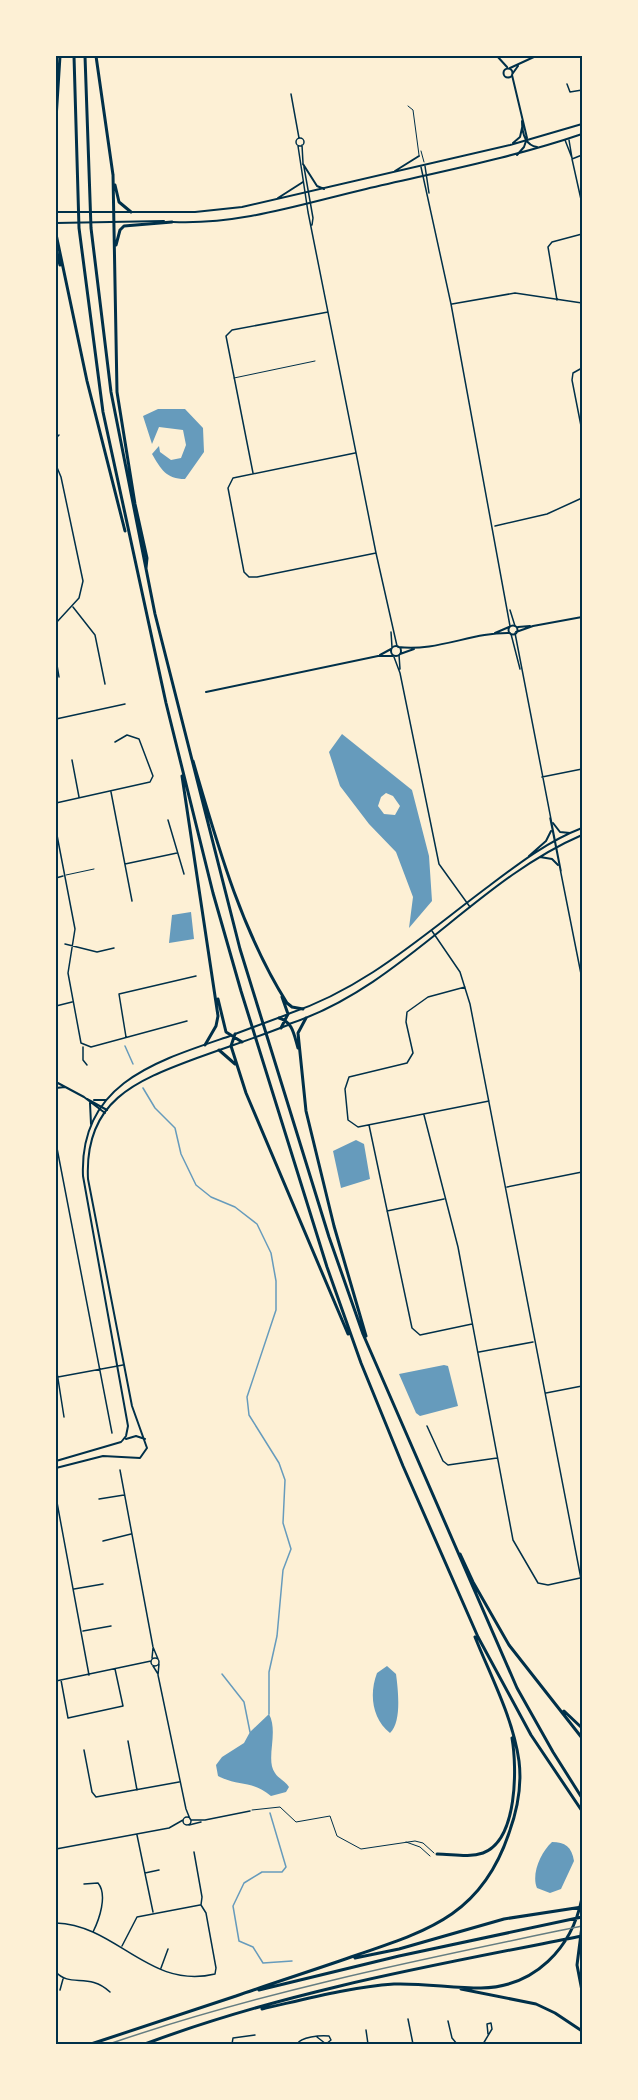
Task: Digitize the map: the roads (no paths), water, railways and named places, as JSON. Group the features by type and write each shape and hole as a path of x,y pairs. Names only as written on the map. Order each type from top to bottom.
{"highway":[{"path":"56,118 60,56"},
{"path":"74,56 79,228 100,394 131,549 179,760 213,893 249,1019 327,1267 361,1363"},
{"path":"85,56 90,228 111,392 146,573 226,900 328,1237 372,1354 518,1688 549,1745 582,1798"},
{"path":"96,56 118,198 131,212"},
{"path":"113,174 117,392 135,504 147,558 146,573"},
{"path":"115,252 118,233 124,226 172,222"},
{"path":"56,234 102,442 131,549"},
{"path":"56,250 66,281"},
{"path":"181,719 235,892 277,984 300,1055"},
{"path":"179,760 216,990 216,1026 205,1046"},
{"path":"277,984 290,1006 303,1009"},
{"path":"216,990 232,1036 231,1046 237,1065 478,1637 518,1714 582,1811"},
{"path":"279,1018 288,1022"},
{"path":"306,1018 298,1033 306,1111 346,1273 372,1354"},
{"path":"281,1028 288,1022"},
{"path":"232,1036 242,1042"},
{"path":"219,1050 237,1065"},
{"path":"427,1481 473,1582 501,1632 527,1671 582,1738"},
{"path":"91,2044 412,1938 441,1923 469,1900 490,1874 507,1840 519,1790 516,1745 456,1587"},
{"path":"436,1853 479,1854 490,1849 503,1834 509,1814 515,1773 512,1739 502,1704"},
{"path":"558,1706 582,1728"},
{"path":"234,2015 311,1997 381,1985 492,1987 517,1981 541,1968 563,1946 574,1927 582,1899"},
{"path":"341,1961 399,1949 504,1919 582,1907"},
{"path":"236,1996 399,1956 582,1917"},
{"path":"582,1926 577,1965 582,1991"},
{"path":"145,2044 290,1998 582,1936"},
{"path":"453,1987 536,2004 582,2031"}],"main road":[{"path":"497,56 512,74 522,118 526,141 517,155"},
{"path":"513,84 503,74 507,69 536,56"},
{"path":"507,77 518,66"},
{"path":"510,145 520,137 522,118"},
{"path":"56,212 210,211 276,200 510,145 582,124"},
{"path":"522,128 526,141 530,145 540,147"},
{"path":"56,223 172,222 240,218 517,155 582,134"},
{"path":"393,173 419,156"},
{"path":"303,164 317,186 324,189"},
{"path":"276,200 303,182"},
{"path":"206,692 378,656 394,656 417,648 493,634 513,633 533,626 582,617"},
{"path":"493,634 510,626 533,626"},
{"path":"510,626 513,633"},
{"path":"513,633 516,626"},
{"path":"398,647 400,654"},
{"path":"378,656 392,648 417,648"},
{"path":"392,648 394,656"},
{"path":"553,823 558,830 570,833"},
{"path":"122,1441 126,1436 128,1426 83,1176 84,1146 91,1124 106,1100 126,1080 146,1068 303,1009 362,981 528,858 582,828"},
{"path":"528,858 546,841 551,831"},
{"path":"288,1022 306,1018 371,983 538,858 582,835"},
{"path":"538,858 549,857 558,865"},
{"path":"56,1468 103,1456 140,1458 147,1448 136,1419 124,1365 88,1179 89,1147 106,1111 130,1086 148,1076 281,1028"},
{"path":"56,1082 106,1111"},
{"path":"56,1088 65,1087"},
{"path":"91,1102 106,1100"},
{"path":"91,1102 91,1124"},
{"path":"56,1461 134,1436 145,1439"}],"street":[{"path":"567,84 570,92 582,90"},
{"path":"291,94 299,138 296,142"},
{"path":"299,138 304,141 309,140"},
{"path":"567,139 582,204"},
{"path":"304,141 302,145 303,164 308,202 391,628 392,648"},
{"path":"291,142 296,142"},
{"path":"296,142 307,193"},
{"path":"298,146 302,145"},
{"path":"572,159 582,155"},
{"path":"425,165 425,176"},
{"path":"421,166 452,304 494,526 510,626"},
{"path":"558,300 548,247 552,242 582,234"},
{"path":"452,304 515,293 582,303"},
{"path":"253,474 226,341 227,333 328,312"},
{"path":"582,368 573,373 572,380 582,431"},
{"path":"56,438 59,435"},
{"path":"356,453 233,478 228,488 244,572 249,577 376,552"},
{"path":"56,465 61,477 83,581 79,598 56,623"},
{"path":"494,526 547,514 582,498"},
{"path":"508,606 516,626"},
{"path":"72,607 95,634 105,684"},
{"path":"56,616 59,619"},
{"path":"391,628 398,647"},
{"path":"513,633 555,842"},
{"path":"400,654 400,673"},
{"path":"394,656 400,673 439,864 471,907"},
{"path":"56,659 59,677"},
{"path":"56,719 124,704"},
{"path":"56,803 147,784 153,776 142,744 136,736 122,736 115,741"},
{"path":"72,760 79,798"},
{"path":"542,777 582,769"},
{"path":"110,791 132,901"},
{"path":"550,817 582,979"},
{"path":"168,820 184,874"},
{"path":"56,830 75,929 68,973 84,1046 83,1060 87,1065"},
{"path":"556,847 561,871"},
{"path":"124,864 177,853"},
{"path":"56,878 64,876"},
{"path":"431,930 460,972 466,986 582,1584"},
{"path":"65,944 97,952 114,948"},
{"path":"126,1037 119,994 196,976"},
{"path":"466,986 428,997 407,1012 406,1022 413,1053 407,1063 352,1075 346,1080 348,1120 358,1127 489,1101"},
{"path":"56,1006 73,1002"},
{"path":"84,1046 91,1047 187,1021"},
{"path":"424,1115 472,1324 513,1540 534,1579 542,1585 581,1578"},
{"path":"369,1125 412,1328 420,1335 472,1324"},
{"path":"56,1143 112,1433"},
{"path":"506,1187 582,1172"},
{"path":"386,1212 445,1199"},
{"path":"478,1353 535,1342"},
{"path":"58,1377 124,1365"},
{"path":"56,1366 64,1417"},
{"path":"545,1394 582,1386"},
{"path":"427,1426 443,1461 448,1465 498,1458"},
{"path":"120,1470 153,1647 159,1664 158,1675"},
{"path":"99,1499 124,1495"},
{"path":"56,1497 89,1675"},
{"path":"103,1541 132,1533"},
{"path":"74,1589 103,1584"},
{"path":"81,1631 111,1626"},
{"path":"153,1647 152,1660 158,1675 190,1819 188,1825"},
{"path":"56,1681 158,1659"},
{"path":"143,1664 159,1664"},
{"path":"61,1680 68,1718 123,1706 116,1669"},
{"path":"128,1741 137,1790"},
{"path":"84,1750 93,1795 99,1797 180,1782"},
{"path":"186,1809 184,1819 188,1825"},
{"path":"188,1825 250,1810"},
{"path":"56,1849 175,1825 184,1819 205,1820"},
{"path":"136,1833 153,1913"},
{"path":"56,1923 72,1924 121,1947 141,1961 188,1978 216,1973 206,1913 201,1905 202,1897 194,1852"},
{"path":"145,1873 159,1870"},
{"path":"84,1884 98,1883 102,1891 99,1916 93,1933"},
{"path":"121,1947 135,1919 153,1913 201,1905"},
{"path":"161,1969 168,1949"},
{"path":"56,1972 64,1978 97,1981 110,1992"},
{"path":"60,1990 64,1978"},
{"path":"408,2019 413,2044"},
{"path":"448,2021 452,2038 457,2044"},
{"path":"366,2030 368,2044"},
{"path":"483,2044 488,2034"},
{"path":"232,2044 237,2036 255,2035"},
{"path":"297,2044 302,2039 317,2037"}],"lane":[{"path":"408,106 413,110 425,165"},
{"path":"420,150 421,166"},
{"path":"234,378 315,361"},
{"path":"64,876 94,869"},
{"path":"250,1810 280,1807 296,1822 330,1816 337,1836 361,1850 403,1842 423,1843 436,1853"},
{"path":"403,1842 420,1848 430,1856"}],"water":[{"path":"158,409 185,409 203,428 204,452 185,479 173,477 161,469 152,454 159,446 160,452 171,460 181,458 186,445 183,430 159,427 152,444 143,416"},
{"path":"342,734 412,790 429,856 432,901 409,928 413,897 396,852 369,824 340,786 329,752","holes":["386,793 393,796 400,806 395,815 384,814 378,806 381,797"]},
{"path":"191,912 194,939 169,943 172,915"},
{"path":"356,1140 364,1144 370,1179 341,1188 333,1151"},
{"path":"448,1366 458,1406 420,1416 416,1413 399,1374"},
{"path":"387,1666 396,1674 398,1696 398,1713 394,1728 390,1733 379,1721 373,1698 377,1673"},
{"path":"269,1714 273,1729 272,1767 276,1775 289,1787 286,1792 271,1796 256,1787 218,1776 216,1765 222,1757 244,1743 250,1732"},
{"path":"552,1842 567,1846 572,1852 574,1861 561,1889 550,1893 537,1888 535,1876 544,1851"}],"waterway":[{"path":"125,1046 133,1064"},
{"path":"143,1088 155,1108 175,1128 181,1154 196,1185 211,1197 235,1207 257,1224 271,1253 276,1281 276,1310 247,1397 249,1415 279,1463 285,1480 283,1523 291,1549 283,1570 277,1636 269,1672 269,1714"},
{"path":"222,1674 244,1702 250,1732"},
{"path":"270,1813 286,1867 282,1872 262,1872 244,1883 233,1906 239,1941 253,1947 263,1963 292,1961"}],"railway":[{"path":"109,2044 284,1992 582,1926"}]}
